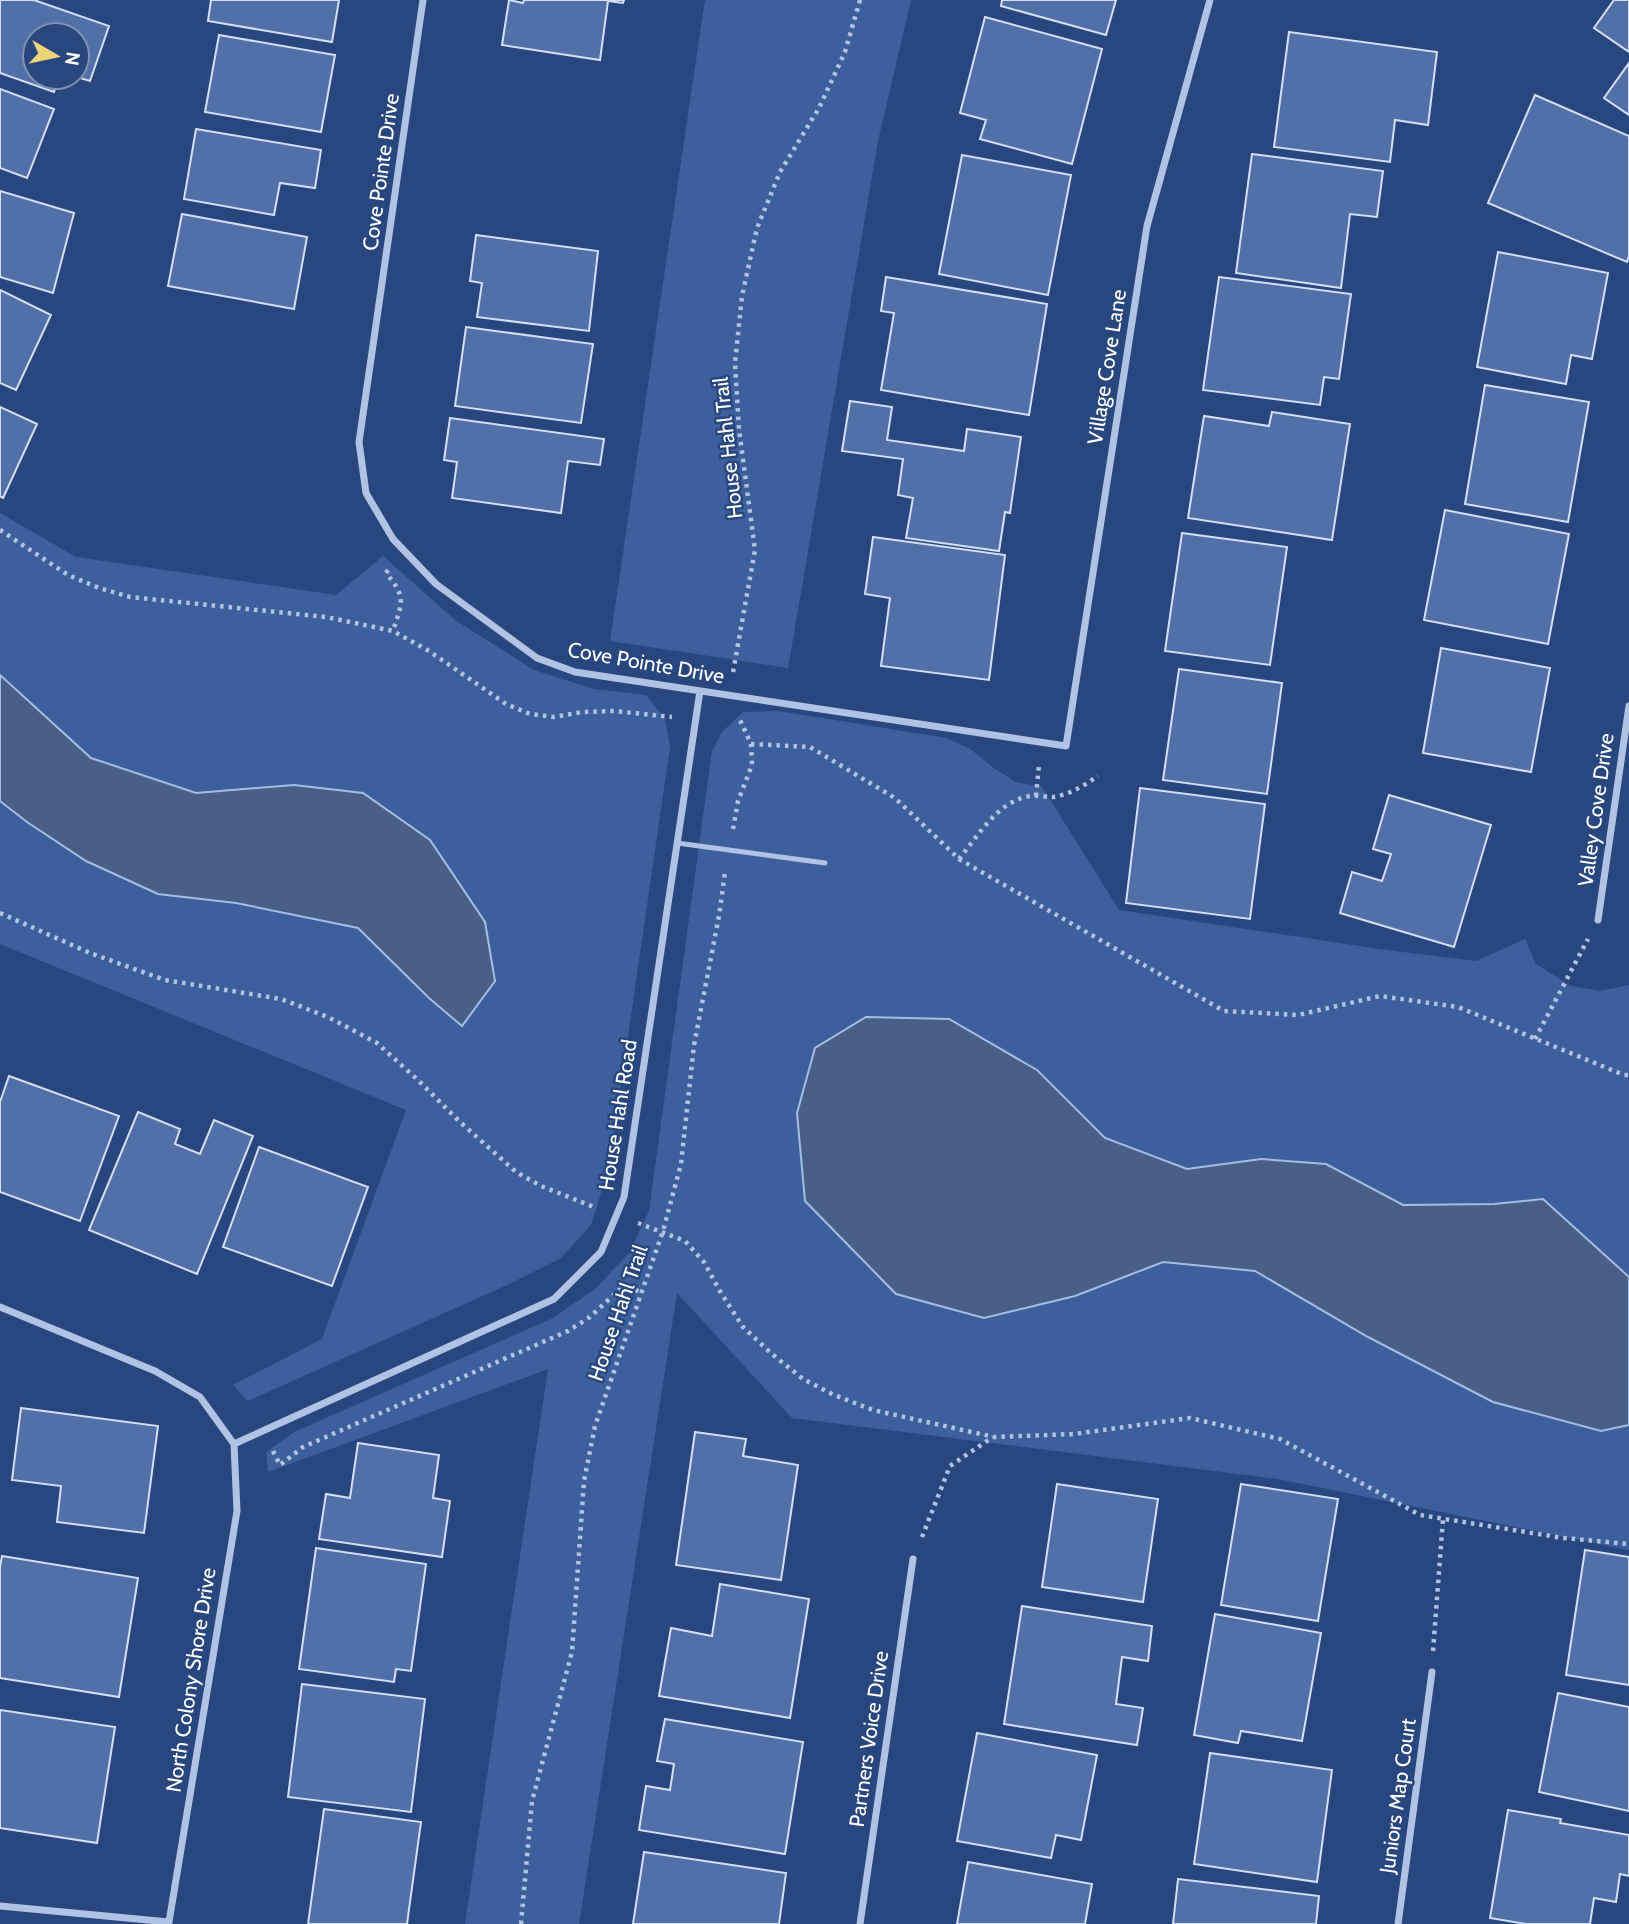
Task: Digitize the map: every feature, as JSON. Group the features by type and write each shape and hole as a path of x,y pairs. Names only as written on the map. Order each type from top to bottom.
{"street":[{"name":"Cove Pointe Drive","path":"423,0 359,442 366,494 393,539 436,584 537,658 575,672 1066,746"},
{"name":"Village Cove Lane","path":"1066,746 1147,226 1210,0"},
{"name":"House Hahl Road","path":"234,1444 554,1299 601,1252 624,1197 700,691"},
{"name":"Valley Cove Drive","path":"1598,920 1629,706"},
{"path":"0,1307 155,1371 200,1397 234,1444"},
{"name":"North Colony Shore Drive","path":"0,1906 169,1922 237,1511 234,1444"},
{"name":"Partners Voice Drive","path":"860,1924 913,1559"},
{"name":"Juniors Map Court","path":"1398,1924 1432,1672"}],"lane":[{"path":"677,844 825,863"}],"path":[{"name":"House Hahl Trail","path":"734,664 755,550 739,429 735,363 742,296 757,228 780,172 819,108 845,52 860,0"},
{"path":"0,530 68,575 130,597 326,617 393,631 429,651 506,704 530,714 554,717 582,712 614,711 696,719"},
{"path":"393,631 402,596 386,573 404,550"},
{"path":"738,715 751,744 810,747 895,798 959,859 1224,1011 1298,1016 1380,996 1458,1007 1629,1075"},
{"name":"House Hahl Trail","path":"521,1924 532,1801 572,1652 584,1481 595,1426 663,1231 681,1164 694,1045 738,801 752,765 751,744"},
{"path":"959,859 993,818 1008,805 1025,797 1055,797 1083,786 1098,776"},
{"path":"0,913 90,953 165,980 281,999 328,1017 377,1043 516,1172 541,1186 685,1241 704,1262 743,1327 803,1379 834,1395 873,1410 994,1437 1074,1434 1190,1418 1280,1439 1420,1515 1563,1538 1629,1544"},
{"path":"1535,1039 1598,920"},
{"path":"263,1430 280,1465 303,1447 568,1331 590,1317 619,1290 630,1288 641,1292"},
{"path":"913,1559 950,1466 994,1437"},
{"path":"1432,1672 1443,1519"}],"shaded area":[{"path":"705,0 911,0 878,141 788,668 610,641"},
{"path":"0,513 76,557 336,595 383,556 455,620 534,670 594,689 646,695 665,719 670,747 609,1167 591,1225 561,1258 507,1285 248,1401 233,1385 322,1339 406,1110 0,944 0,801 27,822 158,894 236,903 359,928 429,998 495,981 485,922 430,840 363,793 294,785 196,793 91,758 0,675"},
{"path":"0,675 91,758 196,793 294,785 363,793 430,840 485,922 495,981 462,1026 429,998 358,928 236,903 158,894 86,861 0,801"},
{"path":"779,711 946,738 969,748 1016,782 1042,787 1119,910 1476,961 1525,939 1536,964 1571,986 1600,991 1629,985 1629,1277 1542,1199 1494,1204 1403,1206 1326,1164 1261,1159 1187,1169 1105,1138 1037,1070 984,1318 1075,1296 1163,1262 1255,1271 1368,1337 1601,1431 1629,1425 1629,1550 1278,1479 792,1418 677,1293 579,1924 465,1924 548,1369 268,1472 266,1452 294,1432 553,1318 595,1289 629,1253 649,1211 712,751 722,732 743,712"},
{"path":"866,1017 949,1019 1037,1070 1105,1138 1187,1169 1261,1159 1326,1164 1403,1205 1494,1204 1543,1199 1629,1277 1629,1425 1601,1431 1493,1402 1368,1337 1255,1271 1163,1262 1075,1296 984,1318 896,1294 805,1201 797,1113 815,1048"}],"building":[{"path":"0,0 34,0 109,26 91,78 91,21 21,21 21,80 0,73"},
{"path":"211,0 339,0 332,42 208,21"},
{"path":"509,0 523,3 524,0 624,0 623,3 608,1 600,60 502,45"},
{"path":"1002,0 1116,0 1106,35 1001,6"},
{"path":"1614,0 1629,0 1629,52 1594,28"},
{"path":"985,17 1102,49 1072,164 980,139 986,120 960,113"},
{"path":"1289,32 1437,52 1428,125 1395,120 1390,162 1274,147"},
{"path":"219,35 335,55 321,132 205,112"},
{"path":"1629,63 1629,115 1604,98"},
{"path":"0,89 54,109 27,178 0,168"},
{"path":"1535,95 1629,136 1627,262 1488,203"},
{"path":"196,129 321,150 315,188 280,183 274,215 184,199"},
{"path":"1252,154 1383,171 1377,217 1350,214 1341,288 1236,273"},
{"path":"962,155 1071,175 1048,295 939,274"},
{"path":"0,191 74,213 53,293 0,277"},
{"path":"182,214 307,237 294,309 168,286"},
{"path":"476,235 598,251 589,331 477,317 482,283 470,281"},
{"path":"1498,252 1608,273 1592,359 1571,355 1566,384 1477,367"},
{"path":"886,277 1047,304 1029,415 881,390 894,313 881,311"},
{"path":"1219,277 1351,294 1339,379 1324,377 1320,405 1203,390"},
{"path":"0,290 51,315 16,390 0,383"},
{"path":"466,327 593,344 581,423 455,406"},
{"path":"1485,385 1589,402 1568,522 1465,504"},
{"path":"850,401 892,407 887,440 964,451 967,429 1021,437 1010,513 1005,512 999,551 906,538 913,498 898,495 903,459 842,451"},
{"path":"0,407 37,424 3,498 0,496"},
{"path":"1272,412 1350,424 1332,540 1188,518 1204,416 1269,426"},
{"path":"450,418 604,439 600,465 568,461 561,513 452,498 457,462 444,460"},
{"path":"1445,510 1569,534 1548,644 1424,620"},
{"path":"1182,533 1287,547 1270,665 1165,651"},
{"path":"873,537 1005,555 989,680 881,666 890,598 865,594"},
{"path":"1441,648 1550,668 1531,772 1423,753"},
{"path":"1179,669 1282,683 1267,794 1163,780"},
{"path":"1140,788 1265,804 1250,919 1126,903"},
{"path":"1389,795 1491,825 1454,947 1340,913 1352,872 1382,881 1391,854 1373,849"},
{"path":"9,1076 119,1116 80,1221 0,1192 0,1102"},
{"path":"138,1112 180,1129 175,1144 200,1154 214,1120 253,1136 197,1274 89,1230"},
{"path":"259,1147 368,1187 332,1286 223,1247"},
{"path":"21,1408 158,1426 144,1533 57,1522 61,1486 12,1480"},
{"path":"695,1432 746,1439 743,1456 798,1465 781,1580 676,1565"},
{"path":"358,1443 439,1455 433,1498 450,1501 442,1557 319,1539 326,1494 350,1498"},
{"path":"1057,1484 1158,1499 1143,1602 1042,1587"},
{"path":"1241,1484 1338,1499 1318,1621 1221,1605"},
{"path":"316,1548 426,1564 411,1671 396,1669 394,1682 299,1669"},
{"path":"1585,1550 1629,1557 1629,1685 1566,1675"},
{"path":"2,1556 138,1578 119,1697 0,1678"},
{"path":"720,1584 809,1599 790,1718 659,1696 671,1628 712,1636"},
{"path":"1022,1606 1152,1626 1148,1661 1122,1657 1116,1704 1143,1708 1137,1745 1004,1724"},
{"path":"1215,1614 1321,1633 1302,1741 1241,1731 1238,1743 1194,1735"},
{"path":"302,1684 425,1699 411,1812 288,1797"},
{"path":"1558,1693 1629,1707 1629,1811 1539,1792"},
{"path":"0,1710 115,1727 97,1843 0,1828"},
{"path":"665,1719 803,1742 785,1854 639,1830 646,1786 670,1790 674,1764 657,1761"},
{"path":"977,1733 1097,1755 1081,1840 1056,1835 1051,1858 957,1841"},
{"path":"1210,1753 1332,1770 1317,1882 1194,1864"},
{"path":"324,1809 421,1822 407,1924 308,1924"},
{"path":"1508,1810 1561,1819 1560,1823 1629,1835 1629,1876 1620,1874 1616,1902 1594,1898 1590,1924 1526,1924 1490,1918"},
{"path":"644,1852 786,1873 779,1924 633,1924"},
{"path":"968,1862 1092,1884 1085,1924 957,1924"},
{"path":"1178,1879 1319,1896 1316,1924 1173,1924"}]}
